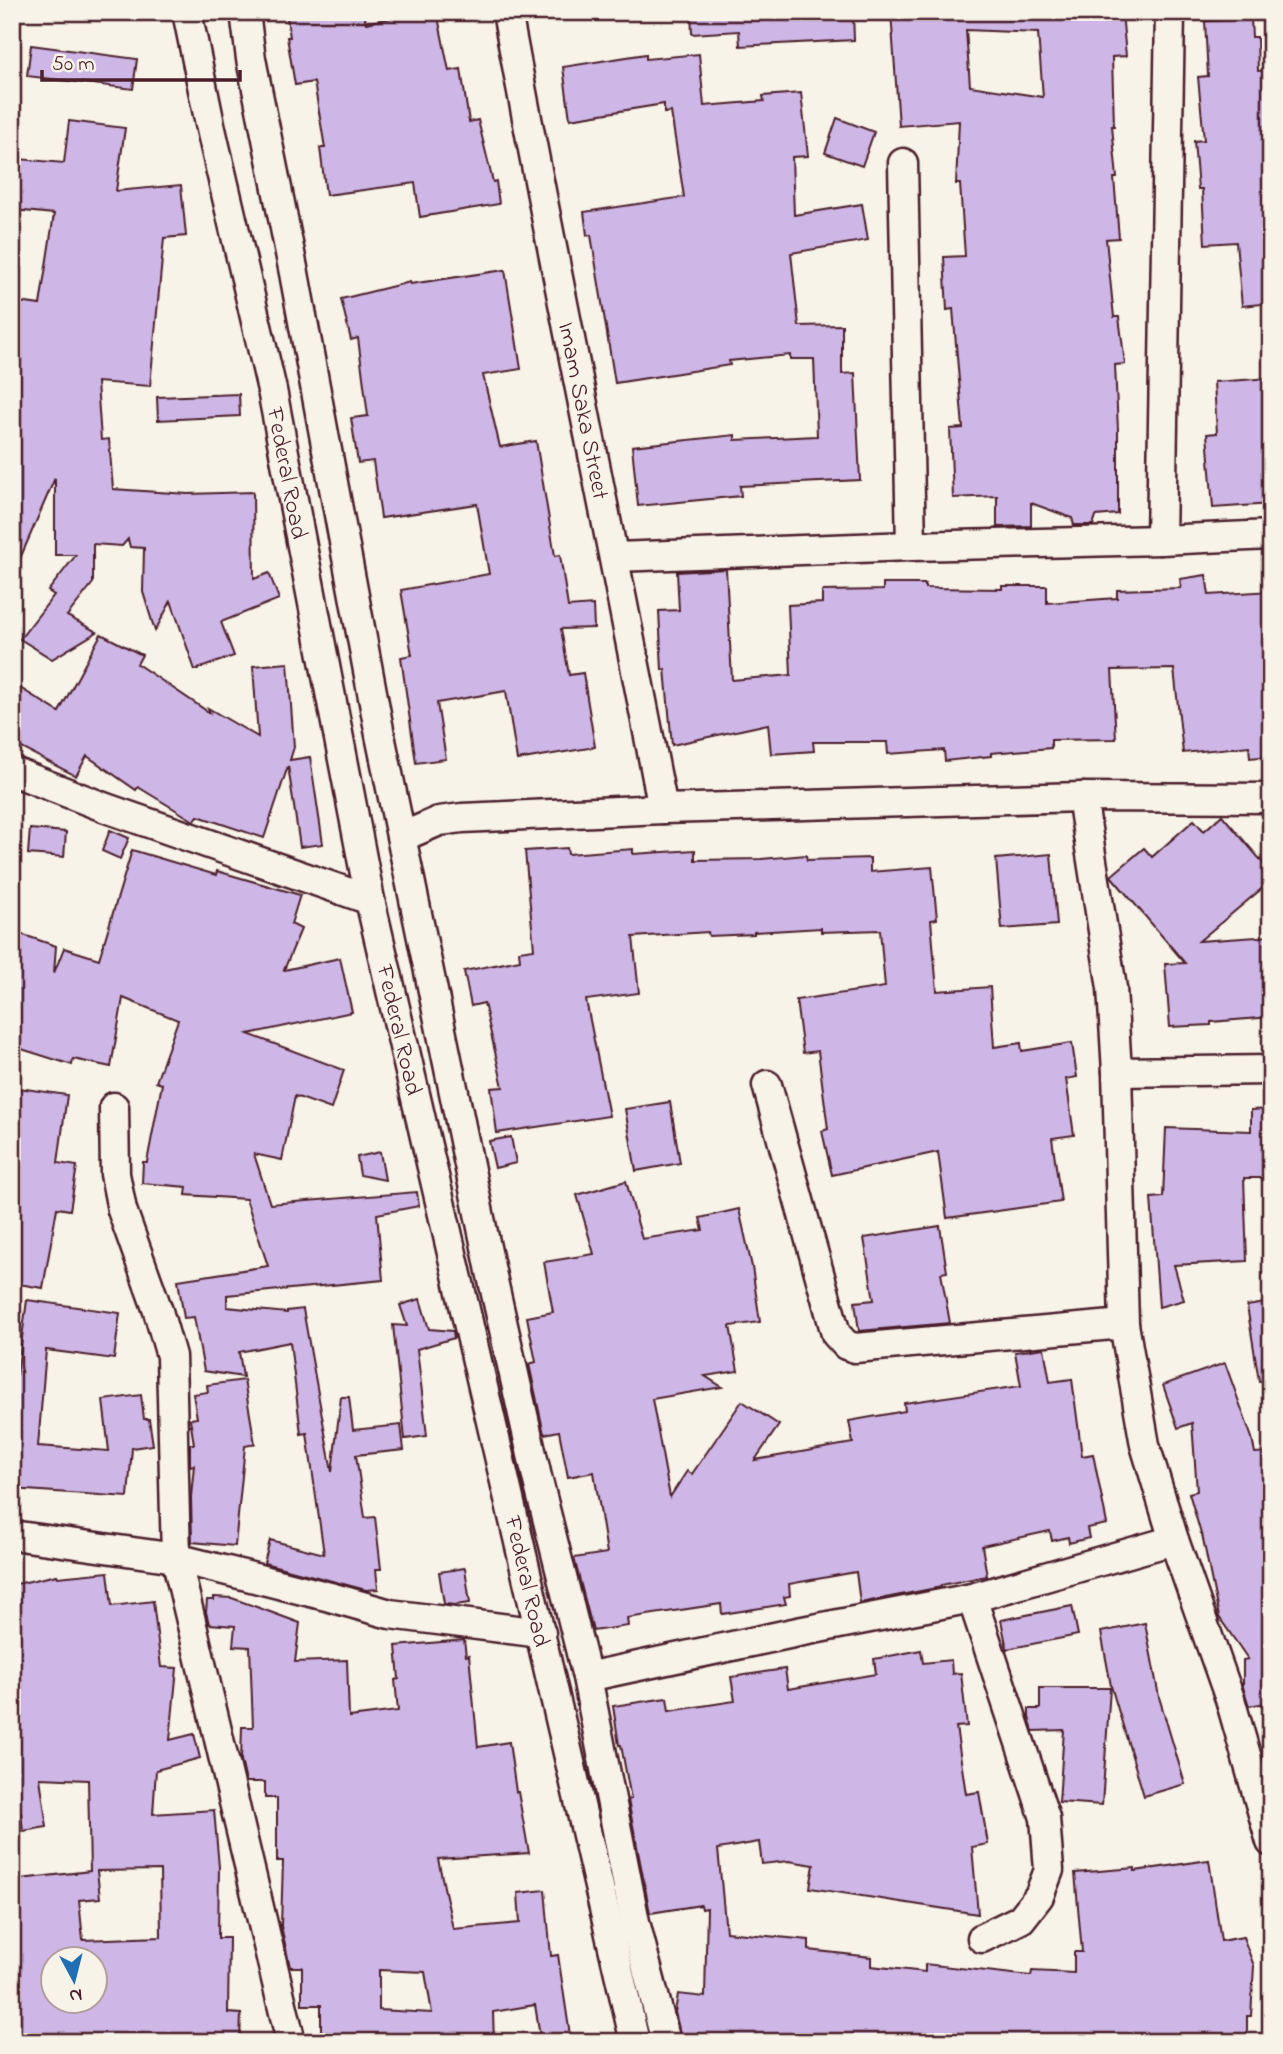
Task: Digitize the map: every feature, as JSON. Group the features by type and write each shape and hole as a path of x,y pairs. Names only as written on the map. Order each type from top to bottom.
{"street":[{"name":"Federal Road","path":"187,12 211,130 272,390 370,900 635,2042"},
{"name":"Federal Road","path":"245,12 251,58 378,722 492,1276 537,1477 587,1676 635,1922 666,2042"},
{"name":"Imam Saka Street","path":"507,12 663,809"},
{"path":"1161,540 1170,12"},
{"path":"903,163 911,546"},
{"path":"248,284 294,273"},
{"path":"615,557 1271,535"},
{"path":"12,771 106,808 370,900"},
{"path":"402,837 439,821 462,818 663,809 1082,797 1271,798"},
{"path":"1082,797 1112,988 1118,1072 1124,1324 1145,1445 1174,1540 1230,1699 1271,1842"},
{"path":"1118,1072 1271,1070"},
{"path":"767,1085 836,1334 846,1345 855,1348 1124,1324"},
{"path":"114,1107 115,1174 122,1210 171,1356 176,1558 291,2042"},
{"path":"12,1535 176,1558 390,1615 541,1633"},
{"path":"587,1676 972,1598 1174,1540"},
{"path":"972,1598 1045,1818 1049,1870 1039,1896 1021,1919 982,1938"}],"building":[{"path":"286,12 364,12 366,23 421,12 437,12 449,71 461,69 469,122 478,120 493,182 496,181 499,204 420,217 415,183 326,195 320,148 325,148 314,82 295,85"},
{"path":"691,12 853,12 854,40 740,46 739,31 692,34"},
{"path":"891,12 1122,12 1126,56 1112,57 1112,126 1117,178 1114,178 1119,238 1106,239 1114,317 1119,317 1125,364 1115,365 1118,514 1096,516 1093,525 1074,525 1072,518 1031,503 1031,526 997,527 997,496 953,498 950,429 963,428 953,309 947,310 944,257 965,256 960,184 956,184 959,121 899,126","holes":["966,30 1038,33 1043,97 970,86"]},
{"path":"1251,19 1252,37 1257,37 1258,71 1271,70 1271,303 1242,306 1236,242 1205,244 1202,189 1198,189 1194,141 1204,140 1198,77 1208,76 1205,21"},
{"path":"31,45 137,59 133,89 27,76"},
{"path":"646,54 646,59 699,54 704,106 764,101 763,96 801,93 808,156 792,157 794,215 862,204 868,240 791,253 799,326 842,325 842,374 855,373 860,480 740,486 741,496 638,506 632,446 735,435 735,440 817,436 814,359 790,359 790,355 729,361 730,365 615,383 591,235 587,235 584,212 684,197 671,112 664,113 664,104 570,119 563,67"},
{"path":"837,118 874,132 862,166 825,153"},
{"path":"69,121 125,128 116,191 181,185 186,236 164,238 150,386 97,382 101,440 109,439 113,489 188,494 253,492 254,579 269,573 279,599 221,622 234,656 195,670 171,601 155,631 143,592 144,548 130,547 128,539 122,546 93,544 93,583 67,616 97,632 52,659 20,639 54,595 48,591 76,555 55,555 55,478 12,577 12,301 40,305 54,214 14,210 19,159 64,163"},
{"path":"505,270 521,369 483,375 500,447 536,441 555,556 560,555 568,607 593,605 594,628 561,629 569,675 583,673 595,747 517,760 506,691 437,703 446,759 416,763 401,657 412,655 401,590 489,574 477,504 381,518 373,461 358,463 351,418 368,416 358,338 351,340 341,299 410,282"},
{"path":"1271,378 1271,504 1213,508 1207,434 1217,433 1214,382"},
{"path":"239,394 240,416 158,420 157,397"},
{"path":"726,569 732,680 791,675 788,605 822,603 822,591 883,590 883,584 925,584 925,588 1002,589 1002,586 1047,586 1047,603 1117,598 1117,590 1181,588 1180,579 1206,575 1209,595 1271,591 1271,756 1250,758 1249,746 1183,753 1174,669 1112,670 1116,739 1051,740 1051,748 991,753 991,756 945,761 944,750 888,754 887,742 813,742 814,751 771,754 768,724 672,745 665,669 662,670 659,611 679,610 677,572"},
{"path":"101,634 142,655 137,664 210,713 208,708 258,737 253,666 288,663 294,747 290,760 310,757 323,844 300,847 288,766 264,838 198,816 194,821 138,787 136,790 87,756 76,776 12,743 12,683 59,712"},
{"path":"1222,815 1271,872 1271,881 1199,941 1271,936 1271,1017 1170,1027 1165,964 1185,963 1111,876 1144,848 1152,857 1194,820 1204,831"},
{"path":"30,829 66,832 64,857 28,854"},
{"path":"110,830 129,838 120,859 102,851"},
{"path":"567,848 568,854 633,849 633,854 695,850 695,860 806,855 807,860 870,858 870,872 932,867 937,919 931,920 937,991 990,987 994,1047 1021,1043 1022,1051 1072,1043 1077,1077 1066,1079 1074,1135 1052,1138 1061,1202 947,1218 938,1152 832,1175 822,1131 828,1129 818,1051 803,1053 796,1000 885,987 880,930 821,932 821,928 754,934 709,936 708,932 633,937 639,993 586,1000 609,1116 497,1133 491,1088 503,1087 484,1003 471,1006 464,971 520,960 519,951 534,949 525,851"},
{"path":"132,850 216,875 217,871 300,895 291,924 301,929 284,970 340,958 352,1012 248,1034 344,1070 331,1109 295,1096 282,1160 254,1154 270,1204 417,1192 419,1206 377,1214 383,1280 227,1295 227,1307 287,1313 303,1309 332,1472 341,1397 349,1397 353,1430 401,1425 404,1450 356,1455 365,1518 375,1517 381,1569 376,1569 378,1589 366,1590 264,1563 270,1540 324,1554 307,1433 301,1434 290,1342 239,1352 243,1377 204,1371 194,1317 184,1318 178,1280 268,1266 246,1199 186,1195 187,1187 142,1183 143,1162 147,1162 162,1084 156,1082 178,1020 123,998 111,1067 73,1059 72,1065 12,1046 12,931 56,946 54,973 64,948 99,959"},
{"path":"1051,854 1057,925 1002,929 996,859"},
{"path":"12,1087 67,1095 58,1163 77,1166 70,1210 57,1208 43,1288 12,1283"},
{"path":"670,1102 680,1163 636,1171 625,1109"},
{"path":"1271,1109 1271,1178 1244,1178 1247,1261 1174,1265 1184,1300 1159,1307 1151,1198 1163,1197 1166,1128 1251,1131 1251,1110"},
{"path":"511,1137 516,1163 495,1168 489,1141"},
{"path":"380,1152 385,1180 360,1175 357,1157"},
{"path":"626,1181 642,1239 703,1230 700,1218 739,1209 752,1267 760,1322 730,1326 738,1371 705,1376 722,1387 652,1399 670,1497 687,1471 692,1474 742,1401 779,1425 755,1460 853,1443 849,1421 905,1411 904,1403 1021,1386 1015,1352 1044,1348 1050,1382 1072,1379 1082,1456 1093,1454 1107,1524 1087,1528 1089,1538 1069,1543 1068,1537 1052,1541 1050,1531 982,1546 987,1576 941,1587 860,1603 856,1572 789,1584 790,1596 784,1597 786,1604 722,1614 721,1604 627,1618 628,1626 593,1631 574,1558 607,1553 594,1472 568,1477 559,1431 544,1434 529,1364 536,1362 527,1317 553,1312 544,1262 594,1254 577,1195"},
{"path":"940,1226 947,1272 941,1273 950,1323 859,1331 855,1302 874,1300 864,1238"},
{"path":"420,1299 429,1329 453,1331 454,1338 417,1349 427,1436 405,1439 393,1325 407,1326 400,1305"},
{"path":"27,1300 120,1313 114,1359 46,1350 38,1446 109,1451 103,1400 141,1395 144,1419 149,1419 153,1445 132,1448 128,1497 12,1489 12,1375 17,1375"},
{"path":"1271,1302 1271,1380 1259,1381 1247,1306"},
{"path":"1225,1363 1255,1453 1271,1452 1271,1702 1249,1706 1243,1687 1243,1660 1248,1659 1219,1617 1202,1534 1189,1493 1197,1491 1192,1423 1178,1428 1163,1385"},
{"path":"244,1380 255,1444 245,1446 235,1546 192,1542 191,1497 194,1465 190,1466 190,1444 194,1444 190,1419 197,1418 193,1394 208,1392 207,1385"},
{"path":"465,1568 470,1603 444,1604 439,1572"},
{"path":"108,1572 112,1606 153,1601 161,1667 177,1668 170,1740 194,1734 200,1758 156,1770 153,1814 214,1810 219,1867 218,1938 229,1938 228,2013 241,2014 240,2042 12,2042 12,1880 90,1871 88,1780 40,1778 47,1827 23,1831 21,1813 12,1814 12,1585 57,1575","holes":["160,1870 161,1937 83,1940 79,1900 100,1898 97,1871"]},
{"path":"214,1597 232,1598 300,1623 295,1662 347,1660 349,1717 398,1711 396,1646 464,1640 466,1656 469,1655 478,1747 509,1742 529,1853 438,1859 453,1929 520,1923 518,1893 545,1890 551,1956 558,1955 571,2042 541,2042 535,2005 493,2012 494,2042 321,2042 321,2005 302,2005 302,1967 290,1967 281,1926 283,1861 277,1861 277,1798 265,1798 265,1782 246,1782 241,1760 242,1727 253,1727 250,1647 233,1646 235,1626 209,1624 207,1600 214,1600","holes":["379,1970 425,1972 432,2013 379,2010"]},
{"path":"1072,1606 1078,1635 1007,1649 1001,1620"},
{"path":"1145,1623 1159,1697 1185,1784 1144,1796 1111,1686 1101,1632"},
{"path":"921,1650 923,1663 951,1660 952,1674 961,1673 967,1726 956,1727 966,1794 979,1792 988,1844 972,1847 978,1914 810,1888 814,1865 789,1861 762,1864 759,1842 718,1849 726,1932 809,1940 809,1950 871,1957 871,1966 925,1972 925,1964 1031,1976 1032,1971 1074,1973 1074,1952 1082,1952 1075,1873 1135,1868 1135,1871 1209,1860 1221,1941 1243,1937 1254,1966 1251,2016 1247,2016 1247,2039 1164,2037 1164,2042 682,2042 675,2012 678,1994 705,1997 707,1908 702,1909 701,1905 650,1913 613,1706 667,1698 669,1711 735,1701 731,1677 785,1669 788,1689 876,1674 874,1659"},
{"path":"1040,1688 1110,1688 1102,1805 1059,1802 1064,1730 1033,1731 1029,1709 1040,1709"}]}
